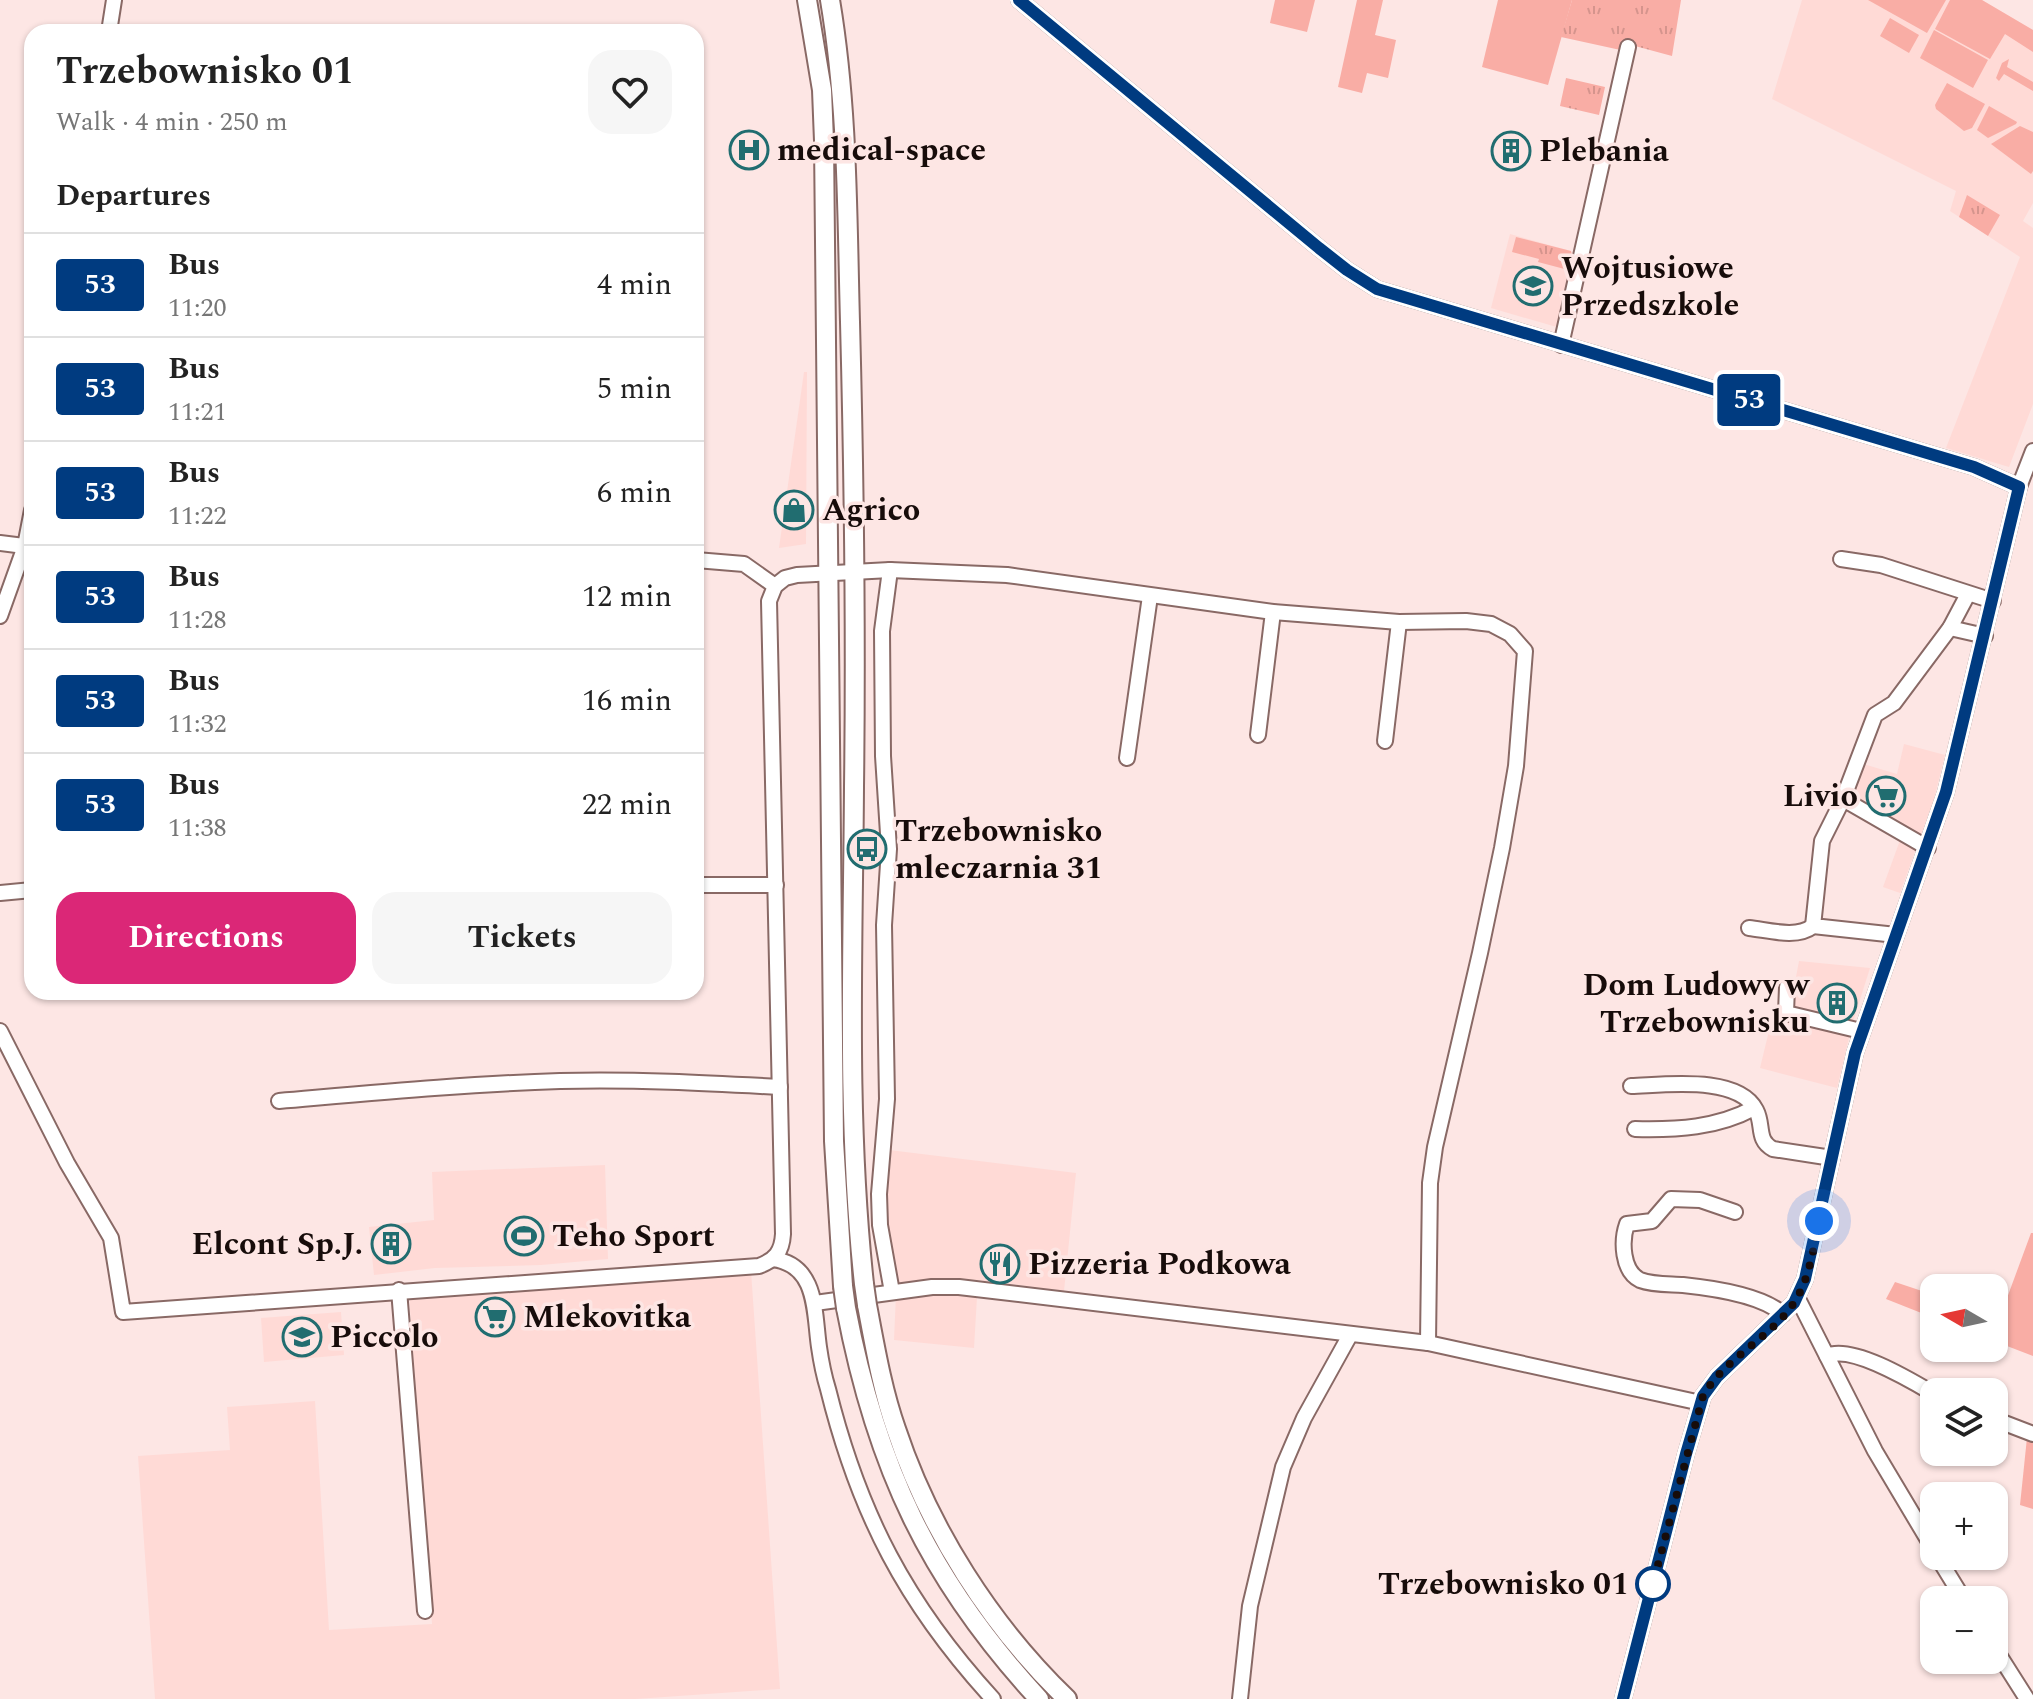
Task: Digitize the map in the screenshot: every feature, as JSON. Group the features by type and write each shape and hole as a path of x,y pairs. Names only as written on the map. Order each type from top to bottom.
{"main road":[{"path":"807,0 822,90 824,141 834,1141 846,1308 870,1414 884,1457 916,1528 953,1592 981,1632 1039,1699"},
{"path":"830,0 841,74 846,148 853,571 854,1143 864,1284 880,1372 913,1474 967,1577 1031,1661 1067,1699"}],"street":[{"path":"110,24 114,0"},
{"path":"1019,0 1362,281 1387,293 1974,467 2019,487"},
{"path":"1561,345 1628,47"},
{"path":"1623,1699 1701,1403 1717,1377 1797,1297 1812,1254 1861,1031 1949,783 2019,487 2033,451"},
{"path":"0,543 24,546"},
{"path":"0,616 24,557"},
{"path":"1841,559 1881,565 1993,601"},
{"path":"704,561 744,564 775,586"},
{"path":"890,570 882,631 883,768 889,849 884,925 887,1099 879,1194 880,1225 892,1292"},
{"path":"0,1031 67,1163 111,1238 123,1312 759,1266 773,1259 782,1248 783,1234 769,601 775,586 785,578 829,572 890,570 1007,575 1273,612 1399,622 1466,621 1491,624 1510,634 1525,651 1516,766 1502,848 1433,1159 1428,1343"},
{"path":"1749,928 1790,933 1807,931 1813,926 1822,841 1843,799 1875,715 1894,703 1950,628 1968,594"},
{"path":"1127,758 1150,596"},
{"path":"1258,735 1273,612"},
{"path":"1385,741 1399,622"},
{"path":"1950,628 1985,636"},
{"path":"1843,799 1928,848"},
{"path":"704,885 776,885"},
{"path":"0,893 24,891"},
{"path":"1813,926 1896,935"},
{"path":"1787,987 1786,1013 1861,1031"},
{"path":"279,1101 458,1085 563,1081 668,1081 780,1087"},
{"path":"1631,1086 1695,1085 1736,1092 1757,1111 1761,1138 1766,1145 1773,1149 1832,1158"},
{"path":"1635,1129 1700,1127 1754,1108"},
{"path":"1735,1212 1700,1200 1671,1199 1652,1221 1627,1224 1625,1257 1628,1267 1640,1280 1716,1290 1773,1307 1783,1314"},
{"path":"773,1259 785,1261 804,1274 815,1303 826,1385 844,1451 866,1511 926,1617 963,1667 993,1699"},
{"path":"815,1303 932,1287 959,1287 1428,1343 1701,1403"},
{"path":"399,1290 425,1611"},
{"path":"1797,1297 1875,1451 1920,1527"},
{"path":"1240,1699 1250,1606 1283,1467 1304,1418 1350,1335"},
{"path":"1827,1356 1843,1353 1875,1364 1920,1387"},
{"path":"2008,1424 2033,1434"},
{"path":"2008,1669 2027,1699"}],"shaded area":[{"path":"1802,0 1982,0 2033,30 2033,203 2023,221 2033,228 2033,404 2009,467 1946,448 2020,257 1950,211 1956,191 1772,99"},
{"name":"Wojtusiowe Przedszkole","path":"1510,234 1571,251 1574,263 1560,328 1491,308"},
{"path":"804,372 807,372 806,544 779,548"},
{"path":"1904,744 1945,755 1934,799 1900,893 1883,887 1903,832 1857,805 1853,794 1860,763 1897,774"},
{"path":"1799,961 1870,968 1837,1088 1760,1068 1775,1006 1790,1009"},
{"path":"889,1150 1076,1173 1064,1291 978,1280 974,1348 894,1340 897,1271 886,1223 885,1191"},
{"path":"605,1165 608,1259 541,1265 435,1268 374,1275 369,1227 434,1220 432,1172"},
{"path":"751,1271 780,1689 636,1699 155,1699 138,1456 230,1450 227,1407 315,1401 329,1630 432,1624 409,1295"},
{"name":"Piccolo","path":"341,1312 344,1355 264,1362 261,1318"}],"green space":[{"path":"1275,0 1315,0 1307,32 1270,23"},
{"path":"1357,0 1383,0 1375,35 1396,40 1388,78 1367,73 1362,93 1338,87"},
{"path":"1498,0 1572,0 1548,85 1482,67"},
{"path":"1572,0 1681,0 1672,56 1635,46 1625,51 1561,37"},
{"path":"1868,0 1946,0 1927,33"},
{"path":"1950,0 1982,0 2033,30 2033,52 2005,34 1990,59 1935,29"},
{"path":"1890,18 1919,35 1909,53 1880,36"},
{"path":"1934,30 1988,60 1973,88 1920,58"},
{"path":"2009,59 2007,67 2033,82 2033,91 2004,74 1999,81 1996,78 2002,63"},
{"path":"1566,78 1605,87 1599,115 1560,106"},
{"path":"1947,83 1985,104 1972,128 1964,131 1936,109 1935,105"},
{"path":"1989,106 2016,124 1988,138 1977,130"},
{"path":"2020,126 2033,132 2031,174 1991,144"},
{"path":"1967,195 2000,215 1988,236 1959,217"},
{"path":"1516,237 1571,251 1572,271 1512,252"},
{"path":"2033,1233 2033,1356 2008,1346 2008,1295"},
{"path":"1895,1282 1920,1290 1920,1312 1886,1299"},
{"path":"2028,1428 2033,1429 2033,1509 2020,1505"}],"bus line":[{"name":"53","path":"1019,0 1319,248 1377,289 1974,467 2019,487 1946,792 1855,1053 1805,1279 1794,1303 1717,1377 1703,1396 1623,1699"}],"place":[{"name":"medical-space","path":"749,150"},
{"name":"Plebania","path":"1511,151"},
{"name":"Wojtusiowe Przedszkole","path":"1533,286"},
{"name":"Agrico","path":"794,510"},
{"name":"Livio","path":"1886,796"},
{"name":"Trzebownisko mleczarnia 31","path":"867,849"},
{"name":"Dom Ludowy w Trzebownisku","path":"1837,1003"},
{"name":"Teho Sport","path":"524,1236"},
{"name":"Elcont Sp.J.","path":"391,1244"},
{"name":"Pizzeria Podkowa","path":"1000,1264"},
{"name":"Mlekovitka","path":"495,1317"},
{"name":"Piccolo","path":"302,1337"},
{"name":"Trzebownisko 01","path":"1653,1584"}],"route":[{"path":"1653,1584 1650,1595 1703,1396 1717,1377 1794,1303 1805,1279 1819,1221"}]}
